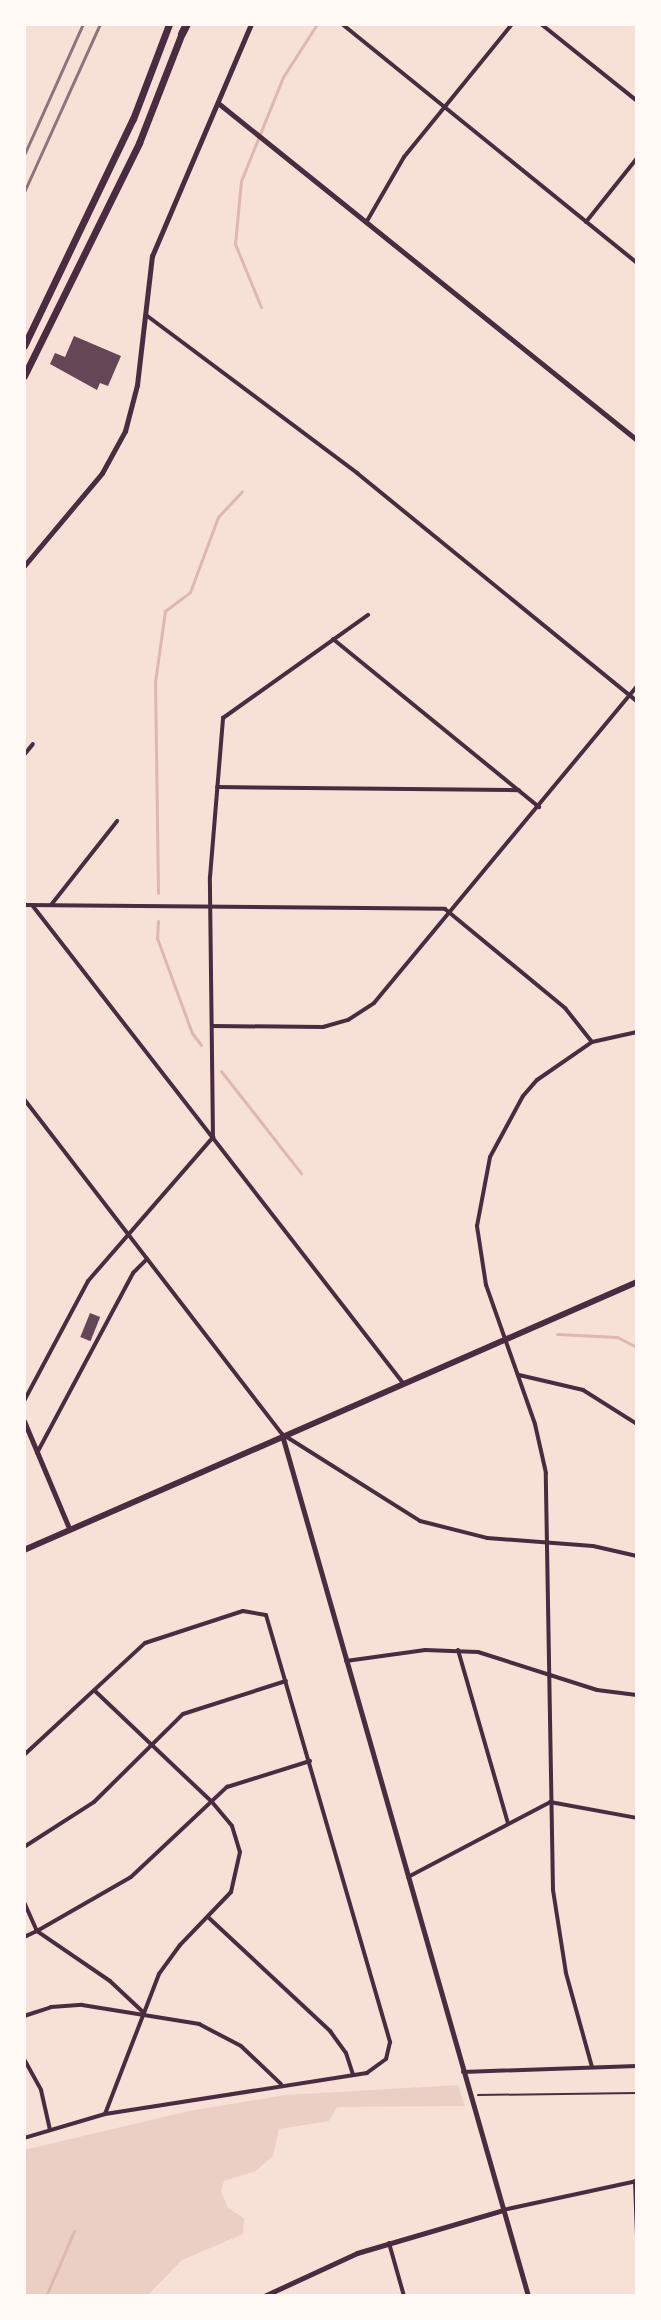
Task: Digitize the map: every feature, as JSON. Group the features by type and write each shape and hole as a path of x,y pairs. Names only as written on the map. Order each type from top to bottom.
{"highway":[{"path":"182,34 186,24"}],"main road":[{"path":"24,346 133,119 169,24"},
{"path":"24,376 139,143 182,34"},
{"path":"24,1550 282,1434 637,1282"}],"street":[{"path":"24,566 102,473 125,431 137,385 144,314 159,234 251,24"},
{"path":"342,24 637,263"},
{"path":"367,221 404,157 512,24"},
{"path":"541,24 637,101"},
{"path":"218,103 635,438 637,430"},
{"path":"586,222 637,158"},
{"path":"144,314 357,473 637,701"},
{"path":"24,1401 82,1291 213,1137 210,907 223,718 368,615"},
{"path":"333,639 539,807"},
{"path":"212,1026 323,1027 348,1020 374,1003 637,686"},
{"path":"24,755 33,744"},
{"path":"217,787 519,790"},
{"path":"51,905 117,821"},
{"path":"24,905 450,913 565,1008 592,1042"},
{"path":"32,905 403,1383"},
{"path":"592,2067 557,1930 550,1802 550,1545 542,1452 477,1244 486,1170 500,1132 523,1096 537,1080 592,1042 637,1032"},
{"path":"24,1099 282,1434 420,1521 487,1538 593,1546 637,1556"},
{"path":"37,1453 133,1273 147,1259"},
{"path":"519,1375 591,1393 637,1424"},
{"path":"24,1421 69,1528"},
{"path":"282,1434 528,2296"},
{"path":"24,1755 145,1643 253,1609 266,1615 390,2042 381,2065 353,2075 105,2114 24,2138"},
{"path":"346,1661 458,1650 597,1690 637,1695"},
{"path":"458,1650 508,1823"},
{"path":"24,1847 94,1802 183,1714 286,1681"},
{"path":"94,1691 212,1802 232,1826 240,1867 231,1892 169,1959 143,2012 105,2114"},
{"path":"24,1937 131,1877 235,1783 310,1761"},
{"path":"408,1877 550,1802 637,1818"},
{"path":"24,1902 37,1931 110,1981 143,2012"},
{"path":"209,1918 330,2031 353,2075"},
{"path":"24,2016 67,2005 143,2012 223,2035 281,2084"},
{"path":"24,2059 41,2090 50,2130"},
{"path":"463,2072 637,2066"},
{"path":"268,2295 328,2264 389,2243 503,2210 636,2181 637,2236"},
{"path":"389,2243 404,2296"}],"path":[{"path":"470,2095 637,2093"}],"shaded area":[{"path":"458,2085 465,2106 337,2107 329,2121 279,2129 273,2156 256,2171 224,2181 221,2191 228,2208 244,2218 243,2234 182,2260 147,2296 24,2296 24,2150 189,2111 285,2095"}],"building":[{"path":"74,336 121,356 108,386 100,383 97,390 50,364 55,353 65,357"},
{"path":"90,1313 100,1317 90,1341 80,1337"}],"waterway":[{"path":"261,307 235,244 241,181 283,77 317,24"},
{"path":"158,893 155,682 165,611 190,592 218,517 242,491"},
{"path":"158,921 157,938 192,1033 201,1045"},
{"path":"221,1071 301,1173"},
{"path":"557,1334 617,1337 637,1347"},
{"path":"46,2296 74,2231"}],"railway":[{"path":"24,155 83,24"},
{"path":"24,192 100,24"}]}
